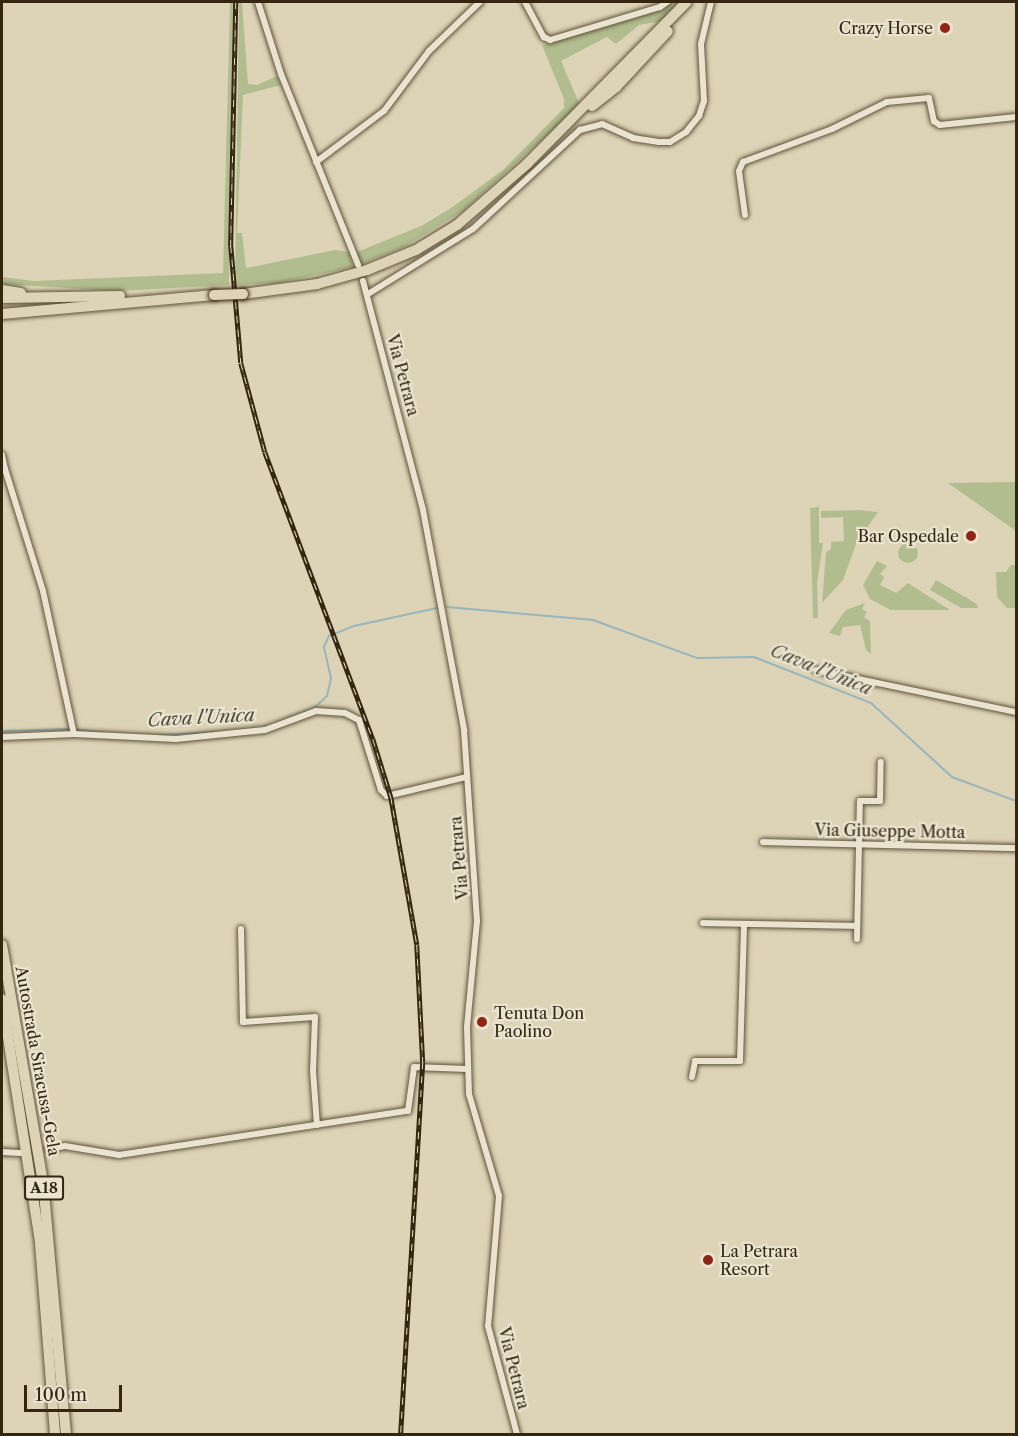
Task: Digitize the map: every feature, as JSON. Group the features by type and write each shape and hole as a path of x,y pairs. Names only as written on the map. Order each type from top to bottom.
{"highway":[{"path":"564,129 687,2"},
{"path":"2,305 243,294 336,280 416,249 475,212 564,129 651,54 693,2"},
{"path":"2,290 150,298"},
{"path":"2,298 93,296"},
{"path":"2,314 101,306 115,301"},
{"name":"Autostrada Siracusa-Gela","path":"2,945 43,1182 66,1434"},
{"name":"Autostrada Siracusa-Gela","path":"2,999 38,1231 55,1434"}],"street":[{"path":"258,2 281,74 358,265"},
{"path":"316,162 384,111 429,51 480,2"},
{"path":"525,2 544,37 550,40 660,7 667,2"},
{"path":"368,294 473,229 580,130 602,124 633,138 659,142 670,142 686,132 699,116 704,101 701,44 711,2"},
{"path":"745,215 739,171 743,162 832,129 887,102 929,98 934,121 939,125 1017,117"},
{"name":"Via Petrara","path":"363,281 423,510 464,730 477,921 467,1069 469,1094 499,1196 488,1326 517,1434"},
{"path":"2,456 3,469 43,591 74,734"},
{"path":"816,670 1017,712"},
{"path":"2,736 74,734 176,739 265,730 316,711 352,714 359,720 381,790 387,796 466,777"},
{"path":"857,939 860,801 880,801 881,762"},
{"name":"Via Giuseppe Motta","path":"763,842 1017,848"},
{"path":"703,923 857,926"},
{"path":"692,1077 694,1061 740,1061 744,924"},
{"path":"242,928 243,1022 315,1017 313,1071 317,1125"},
{"path":"50,1149 65,1146 119,1155 408,1111 414,1067 467,1069"},
{"path":"2,1152 20,1153"}],"green space":[{"path":"234,2 229,285 117,291 2,284 2,277 34,281 223,273 230,3"},
{"path":"239,2 242,2 248,84 257,85 277,76 281,85 243,95 237,233 242,233 246,268 335,250 349,252 353,267 278,283 235,285"},
{"path":"671,2 683,2 662,21 639,25 616,44 607,37 561,61 580,105 464,210 404,247 361,264 357,252 421,226 451,208 503,170 564,108 564,99 542,45 656,12"},
{"path":"1016,482 1016,531 948,483"},
{"path":"819,507 819,543 823,543 817,583 818,618 813,618 810,508"},
{"path":"821,511 878,512 856,544 843,580 822,603 826,552 831,549 831,542 844,541 843,517 821,518"},
{"path":"908,543 915,546 918,553 915,560 908,563 901,560 898,553 901,546"},
{"path":"877,561 887,566 880,574 884,577 880,585 896,593 908,583 950,610 891,610 870,599 863,585"},
{"path":"1011,565 1016,565 1016,608 1007,608 997,597 996,572 1006,572"},
{"path":"936,580 977,604 978,608 961,608 930,590"},
{"path":"865,603 862,609 867,612 864,617 870,621 871,654 866,650 860,625 843,627 840,636 829,633 846,610"}],"waterway":[{"name":"Cava l'Unica","path":"447,607 593,620 697,658 754,657 871,703 952,777 1016,801"},
{"name":"Cava l'Unica","path":"276,723 313,709 327,696 331,678 324,647 329,636 354,626 437,608"},
{"name":"Cava l'Unica","path":"2,731 73,729 106,733"},
{"name":"Cava l'Unica","path":"160,735 214,732"}],"tunnel":[{"path":"24,1152 50,1149"}],"railway":[{"path":"236,2 231,246 241,363 265,452 373,739 391,797 417,945 423,1062 401,1434"}],"place":[{"name":"Crazy Horse","path":"945,28"},
{"name":"Bar Ospedale","path":"971,536"},
{"name":"Tenuta Don Paolino","path":"482,1022"},
{"name":"La Petrara Resort","path":"708,1260"}]}
